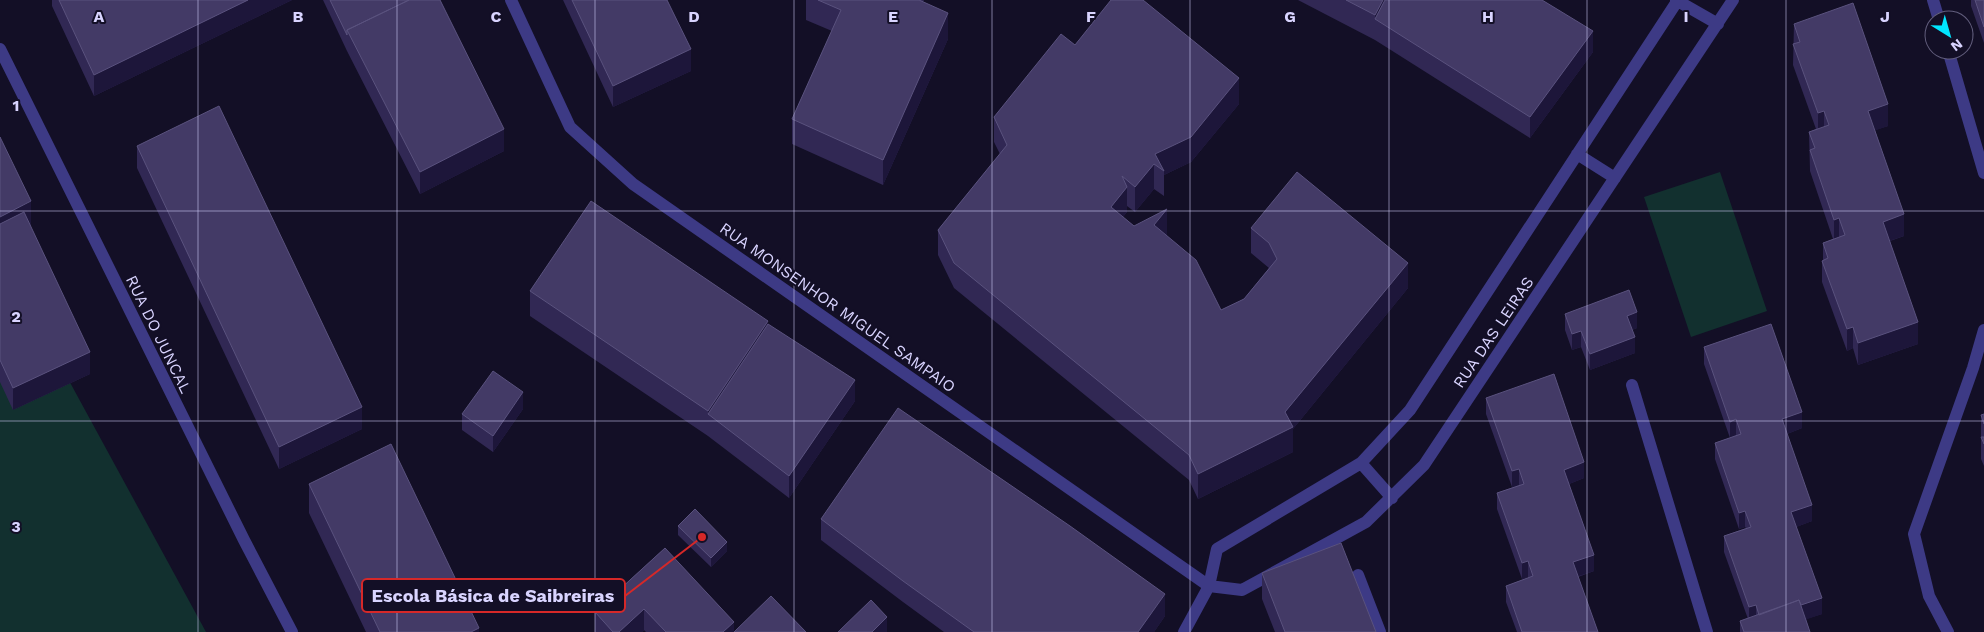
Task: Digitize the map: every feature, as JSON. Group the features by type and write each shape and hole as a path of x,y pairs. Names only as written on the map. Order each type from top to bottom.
{"street":[{"name":"RUA MONSENHOR MIGUEL SAMPAIO","path":"511,0 570,127 633,184 1209,586"},
{"name":"RUA DAS LEIRAS","path":"1184,632 1209,586 1217,549 1361,463 1410,410 1677,0"},
{"path":"1677,0 1718,24"},
{"name":"RUA DAS LEIRAS","path":"1209,586 1242,590 1366,522 1424,465 1734,0"},
{"name":"RUA DO JUNCAL","path":"0,49 244,540 292,632"},
{"path":"1951,60 1984,173"},
{"path":"1577,154 1615,178"},
{"path":"1948,632 1929,596 1914,534 1974,368 1984,330"},
{"path":"1632,385 1707,632"},
{"path":"1361,463 1392,498"},
{"path":"1358,574 1380,632"}],"green space":[{"path":"1720,172 1767,311 1691,337 1644,197"},
{"path":"0,254 206,632 0,632"}],"building":[{"path":"59,0 248,0 94,75"},
{"path":"330,0 409,0 347,30 347,35"},
{"path":"409,0 440,0 504,129 420,172 347,30"},
{"path":"572,0 667,0 691,49 613,86"},
{"path":"818,0 919,0 948,13 883,160 792,119 841,10"},
{"path":"1111,0 1143,0 1239,78 1191,137 1155,154 1164,171 1154,164 1135,187 1122,176 1127,187 1111,207 1134,226 1167,209 1154,225 1196,260 1221,310 1244,299 1277,259 1269,243 1251,228 1297,172 1408,263 1285,412 1293,427 1198,474 1189,455 954,263 938,230 1007,145 994,117 1061,34 1075,45"},
{"path":"1346,0 1383,0 1375,15"},
{"path":"1385,0 1542,0 1593,31 1530,117 1375,19"},
{"path":"1975,0 1984,0 1984,27"},
{"path":"1853,3 1888,104 1868,111 1904,214 1883,222 1918,322 1858,343 1853,327 1847,329 1822,261 1828,258 1823,243 1845,235 1839,218 1834,220 1810,150 1815,148 1809,132 1829,125 1824,111 1818,113 1793,44 1800,42 1794,24"},
{"path":"219,106 362,407 279,447 137,146"},
{"path":"0,137 31,201 0,217"},
{"path":"591,201 768,321 708,411 530,291"},
{"path":"24,212 90,352 13,388 0,360 0,224"},
{"path":"1629,290 1637,312 1627,316 1635,337 1590,354 1581,331 1572,334 1565,314"},
{"path":"768,324 855,380 789,476 708,414"},
{"path":"1771,324 1802,412 1782,419 1812,505 1791,512 1822,598 1801,605 1799,600 1759,615 1756,605 1749,607 1724,536 1751,527 1745,511 1739,513 1715,443 1741,434 1736,419 1730,422 1704,347"},
{"path":"493,371 523,392 493,436 462,414"},
{"path":"1554,374 1584,462 1564,470 1594,555 1573,562 1598,632 1522,632 1506,586 1533,576 1528,561 1522,563 1497,493 1524,484 1519,469 1512,471 1486,398"},
{"path":"898,408 1165,594 1138,632 974,632 821,519"},
{"path":"391,444 479,628 471,632 380,632 309,484"},
{"path":"695,509 727,542 711,558 678,526"},
{"path":"1341,543 1376,632 1285,632 1262,573"},
{"path":"665,548 734,622 723,632 666,632 644,609 619,632 613,632 595,612"},
{"path":"771,596 806,632 734,632"},
{"path":"871,600 887,617 872,632 838,632"},
{"path":"1799,600 1810,632 1744,632 1740,621"}],"place":[{"name":"Escola Básica de Saibreiras","path":"702,537"}]}
